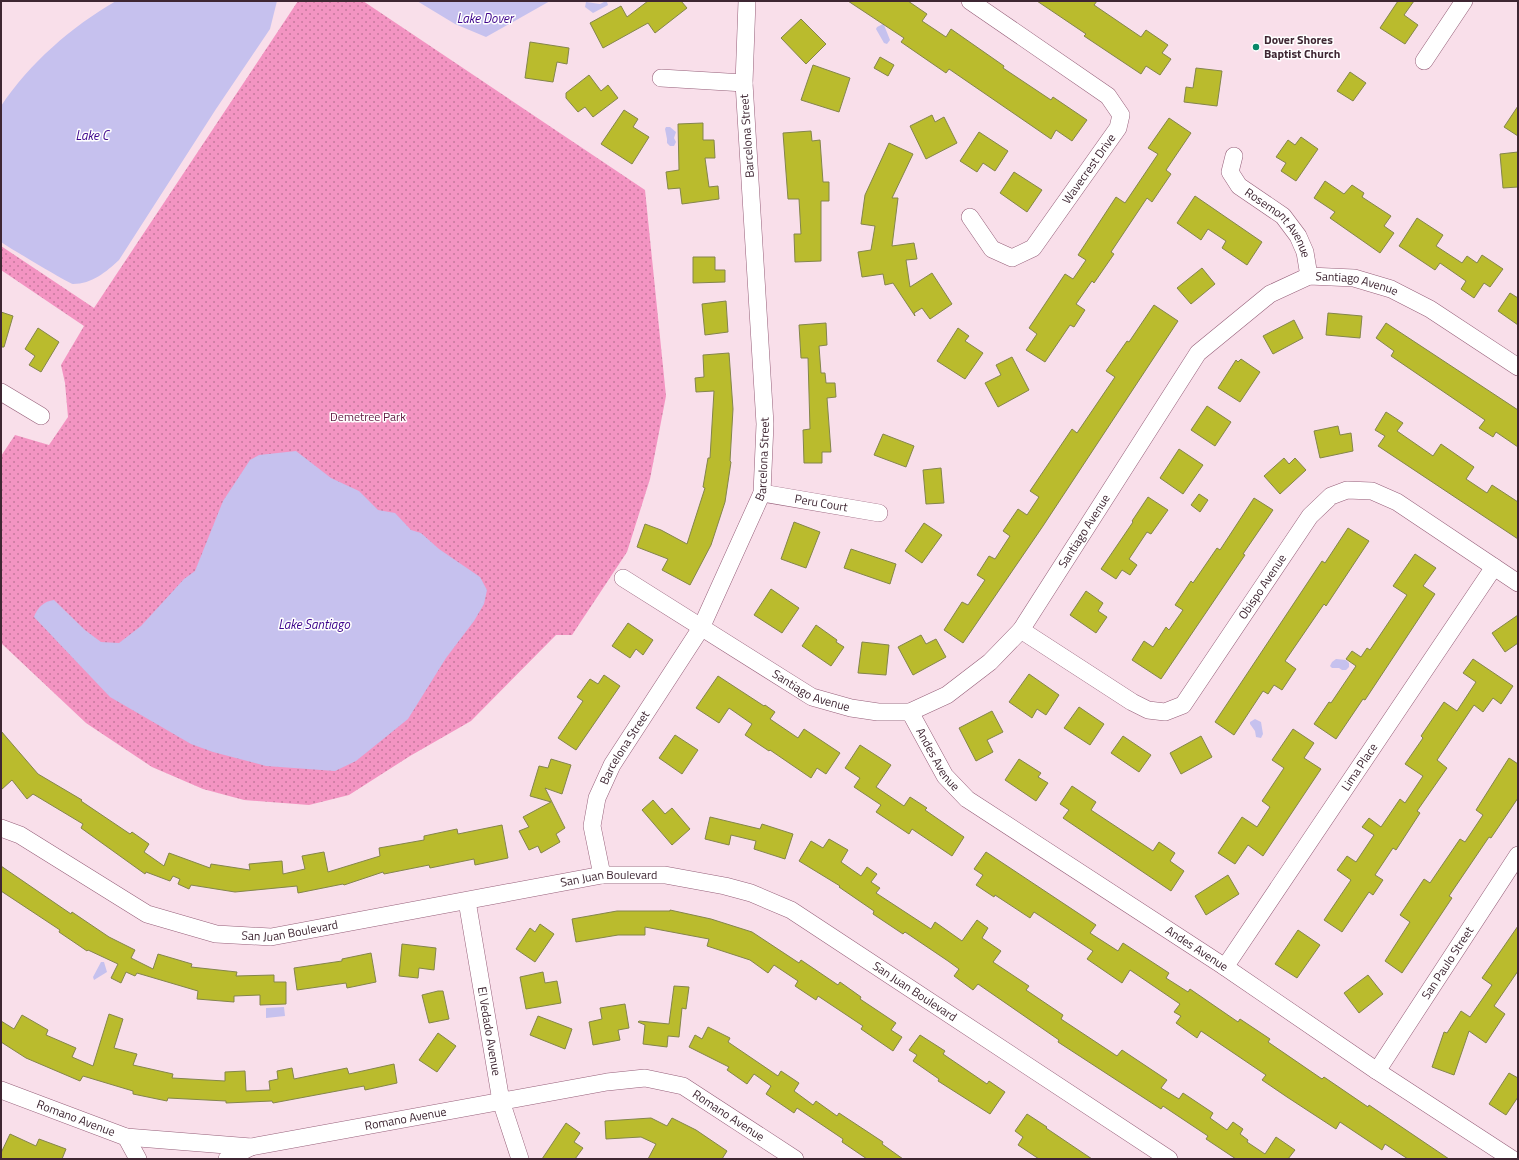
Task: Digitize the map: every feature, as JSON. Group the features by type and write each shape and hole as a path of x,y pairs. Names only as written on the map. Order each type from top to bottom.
{"street":[{"name":"Barcelona Street","path":"602,875 592,826 597,798 612,766 701,628 762,494 765,424 744,83 747,1"},
{"name":"Wavecrest Drive","path":"970,1 1108,96 1121,115 1118,128 1033,248 1012,258 992,249 970,217"},
{"path":"1424,61 1464,1"},
{"path":"661,78 744,83"},
{"name":"Rosemont Avenue","path":"1234,156 1230,172 1239,186 1283,216 1298,236 1302,246 1309,276"},
{"name":"Santiago Avenue","path":"623,578 812,697 851,708 878,712 910,712 947,695 990,662 1021,630 1198,353 1270,294 1309,276 1354,278 1391,289 1430,309 1518,367"},
{"path":"1,392 41,416"},
{"name":"Obispo Avenue","path":"1021,630 1132,702 1148,710 1165,712 1183,705 1310,516 1331,496 1347,490 1372,491 1397,502 1518,583"},
{"name":"Peru Court","path":"762,494 879,513"},
{"name":"Lima Place","path":"1225,967 1494,567"},
{"name":"Andes Avenue","path":"910,712 945,776 967,799 1225,967 1512,1159"},
{"name":"San Juan Boulevard","path":"1,828 20,835 148,914 216,934 272,937 602,875 665,875 725,886 751,893 791,910 1168,1159"},
{"name":"San Paulo Street","path":"1377,1070 1518,855"},
{"name":"El Vedado Avenue","path":"467,901 501,1101 520,1159"},
{"name":"Romano Avenue","path":"1,1090 126,1137 252,1147 607,1082 645,1078 683,1086 795,1159"},
{"path":"126,1137 138,1159"},
{"path":"227,1159 252,1147"}],"green space":[{"name":"Demetree Park","path":"298,1 363,1 645,190 666,396 650,479 627,552 572,635 556,635 471,721 410,756 349,795 309,805 244,800 203,789 152,767 86,723 1,643 1,456 15,435 49,445 68,417 65,383 61,365 84,326 1,270 1,246 94,308"}],"water":[{"name":"Lake C","path":"116,1 277,1 270,29 216,109 119,260 104,273 92,280 73,284 50,272 1,242 1,106 12,90 52,47 83,22"},
{"name":"Lake Dover","path":"417,1 550,1 486,37 455,24"},
{"path":"586,2 600,4 607,2 608,5 593,13 585,7"},
{"path":"883,24 890,40 887,44 884,43 876,29"},
{"path":"666,127 670,127 676,132 674,138 676,142 674,146 670,146 667,143"},
{"name":"Lake Santiago","path":"296,451 331,478 359,491 378,510 395,513 411,530 421,533 439,549 480,577 487,590 484,604 474,621 446,658 408,719 356,761 335,771 266,766 213,752 191,744 110,697 34,617 41,606 54,600 85,630 101,642 119,643 141,626 184,579 195,571 223,501 250,460 259,455"},
{"path":"1336,659 1346,660 1349,663 1349,667 1346,670 1332,668 1330,666"},
{"path":"1255,719 1261,722 1263,734 1261,738 1256,737 1255,731 1250,724 1250,722"},
{"path":"101,962 104,962 107,972 94,980 93,977"},
{"path":"284,1007 285,1016 266,1018 266,1008"}],"building":[{"path":"648,1 681,1 687,8 655,33 648,23 603,48 590,23 621,6 627,17"},
{"path":"848,1 908,1 927,14 922,21 946,37 951,29 1004,66 1003,68 1051,100 1053,97 1087,120 1072,141 1056,130 1051,139 949,69 946,73 901,42 904,38"},
{"path":"1037,1 1097,1 1094,5 1141,37 1146,30 1168,45 1162,53 1171,59 1160,75 1146,66 1141,74 1084,36 1086,34"},
{"path":"1398,1 1414,1 1404,15 1418,25 1405,44 1380,28"},
{"path":"801,19 826,44 806,64 781,38"},
{"path":"530,42 569,48 567,64 557,62 553,82 525,78"},
{"path":"880,57 894,65 888,76 874,68"},
{"path":"813,65 850,78 839,112 801,100"},
{"path":"1196,68 1222,71 1217,106 1184,102 1186,87 1193,88"},
{"path":"1350,72 1366,83 1353,101 1337,91"},
{"path":"589,75 601,91 608,85 618,98 593,117 585,107 578,112 566,98 566,93"},
{"path":"1518,106 1518,136 1504,127"},
{"path":"624,110 638,119 633,127 649,137 632,164 601,144"},
{"path":"932,115 935,122 944,117 957,143 926,159 910,126"},
{"path":"1169,118 1191,133 1166,170 1171,174 1152,202 1147,198 1111,252 1114,254 1094,283 1092,281 1076,304 1085,310 1074,327 1070,325 1045,362 1026,350 1037,334 1029,328 1065,274 1073,279 1086,260 1078,255 1116,197 1125,203 1158,154 1148,148"},
{"path":"703,123 703,140 714,140 715,158 705,158 709,187 718,186 719,199 682,204 680,188 668,189 666,172 679,170 678,124"},
{"path":"811,131 812,141 820,140 823,182 829,182 829,201 821,201 821,261 795,262 794,234 801,234 799,199 788,199 783,133"},
{"path":"979,132 1008,151 995,171 983,163 977,172 960,161"},
{"path":"1301,137 1318,149 1296,181 1281,171 1286,163 1276,157 1288,140 1295,145"},
{"path":"889,143 913,154 892,198 898,198 892,246 914,243 917,259 906,260 910,287 932,273 952,304 930,319 922,308 914,313 915,316 893,283 885,285 883,274 862,277 858,252 871,250 875,226 861,224 865,195"},
{"path":"1518,152 1518,187 1503,188 1500,154"},
{"path":"1014,172 1042,190 1027,212 1000,193"},
{"path":"1325,181 1344,194 1352,185 1364,193 1362,197 1391,216 1384,226 1394,233 1380,253 1330,218 1335,212 1314,198"},
{"path":"1195,196 1262,242 1247,265 1222,248 1226,241 1208,229 1201,240 1177,223"},
{"path":"1417,218 1443,235 1436,246 1462,263 1467,256 1477,263 1482,255 1503,269 1490,287 1484,283 1474,298 1461,289 1466,281 1440,263 1435,270 1399,246"},
{"path":"693,257 715,257 715,270 725,270 725,282 693,283"},
{"path":"1202,268 1215,284 1191,304 1177,288"},
{"path":"1510,293 1518,298 1518,325 1498,311"},
{"path":"726,301 728,332 705,335 702,304"},
{"path":"1154,305 1178,321 1043,526 963,643 944,630 962,602 968,605 985,580 977,575 989,556 995,559 1010,536 1003,531 1018,509 1027,515 1039,497 1030,491 1072,429 1077,433 1115,377 1106,371 1127,341 1129,342"},
{"path":"1,312 13,316 4,347 1,347"},
{"path":"1328,313 1362,316 1360,338 1326,335"},
{"path":"1294,320 1303,338 1273,354 1263,336"},
{"path":"826,323 827,345 819,346 821,373 825,373 826,383 835,383 836,397 827,398 831,452 822,452 822,463 804,463 803,430 810,429 808,358 801,358 799,325"},
{"path":"1386,323 1518,410 1518,447 1496,432 1493,437 1479,428 1485,420 1391,356 1394,351 1376,338"},
{"path":"38,328 59,342 41,372 29,365 35,356 25,349"},
{"path":"958,328 969,336 965,341 983,353 965,379 937,361"},
{"path":"729,353 733,409 731,462 725,502 711,545 690,585 662,570 668,559 637,547 645,524 661,530 687,544 705,488 703,487 708,458 710,458 714,391 696,392 695,378 704,377 703,355"},
{"path":"1012,357 1029,390 998,407 985,383 1001,375 996,365"},
{"path":"1241,359 1260,372 1240,402 1218,388 1236,360 1238,362"},
{"path":"1207,406 1231,422 1215,446 1191,430"},
{"path":"1386,412 1403,423 1397,431 1433,456 1441,444 1474,467 1466,479 1487,493 1492,485 1518,502 1518,539 1378,446 1385,436 1375,430"},
{"path":"1338,426 1340,435 1351,433 1353,451 1320,458 1314,431"},
{"path":"883,434 914,446 906,467 874,455"},
{"path":"1179,449 1203,465 1183,494 1160,478"},
{"path":"1284,458 1289,464 1295,458 1306,470 1280,494 1264,476"},
{"path":"941,468 944,503 926,504 923,470"},
{"path":"1199,494 1208,500 1200,512 1191,505"},
{"path":"1148,497 1168,510 1151,534 1147,532 1129,559 1137,565 1130,575 1122,570 1116,579 1101,569"},
{"path":"1254,498 1273,510 1243,554 1245,555 1161,679 1132,660 1144,641 1153,647 1166,627 1169,630 1183,610 1175,605 1191,581 1193,583 1217,548 1220,550"},
{"path":"794,522 820,532 806,568 781,559"},
{"path":"924,523 942,535 922,563 905,551"},
{"path":"1348,528 1369,541 1326,606 1324,604 1285,661 1296,669 1282,690 1274,685 1268,694 1263,691 1234,735 1215,722 1322,561 1325,563"},
{"path":"851,549 896,564 890,584 844,568"},
{"path":"1415,554 1436,568 1423,586 1435,594 1365,700 1363,699 1336,739 1314,724 1329,702 1331,703 1356,666 1346,659 1352,651 1361,657 1367,648 1370,650 1407,595 1393,586"},
{"path":"771,589 799,608 782,633 754,615"},
{"path":"1086,591 1103,603 1098,611 1107,617 1096,633 1070,615"},
{"path":"1518,615 1518,643 1505,652 1492,633"},
{"path":"628,623 653,640 643,655 636,649 630,658 612,646"},
{"path":"816,625 844,647 831,666 802,646"},
{"path":"921,635 926,644 936,639 946,657 913,675 898,647"},
{"path":"862,642 889,645 886,675 858,673"},
{"path":"1473,659 1513,686 1501,704 1493,698 1483,712 1474,705 1437,760 1447,768 1417,811 1420,813 1396,850 1393,848 1375,875 1383,880 1373,895 1369,892 1342,932 1324,920 1351,880 1337,870 1347,856 1356,862 1374,835 1362,827 1369,818 1381,827 1400,799 1405,803 1423,776 1405,764 1423,738 1421,736 1444,702 1457,711 1476,682 1463,673"},
{"path":"1029,674 1059,695 1046,715 1037,709 1032,718 1009,702"},
{"path":"604,675 620,686 576,750 558,738 583,701 577,697 590,679 598,684"},
{"path":"718,676 775,712 770,719 798,738 804,729 840,753 826,774 817,768 811,778 745,735 752,724 729,708 719,723 696,708"},
{"path":"1079,707 1104,724 1090,745 1064,728"},
{"path":"992,711 1003,732 987,740 993,752 976,761 959,728"},
{"path":"1293,729 1314,743 1304,758 1321,769 1263,856 1248,845 1235,864 1218,853 1242,817 1257,827 1270,807 1262,801 1284,768 1272,760"},
{"path":"1,731 38,774 82,800 81,801 130,834 132,832 149,844 144,852 164,866 169,853 210,868 211,864 250,870 249,864 282,861 283,874 305,869 302,856 324,852 328,872 380,856 379,848 424,840 424,836 457,829 458,834 502,825 508,858 475,865 474,859 430,868 429,865 384,874 383,872 344,885 298,893 297,886 235,892 191,885 189,889 178,884 180,879 173,876 170,881 146,872 145,874 81,828 83,824 33,794 27,799 12,780 1,790"},
{"path":"675,735 698,750 682,774 659,758"},
{"path":"1123,736 1151,755 1139,772 1111,753"},
{"path":"1201,736 1212,757 1181,774 1170,753"},
{"path":"860,745 891,765 876,787 904,806 910,797 927,808 925,810 964,837 952,856 912,829 909,834 876,812 881,805 854,787 860,778 845,768"},
{"path":"1509,758 1518,764 1518,798 1491,838 1489,837 1449,896 1452,898 1402,973 1385,961 1410,922 1400,915 1424,879 1430,883 1460,839 1465,842 1483,815 1476,810"},
{"path":"551,759 571,765 562,794 545,788 565,828 556,834 560,842 541,853 538,846 529,850 519,831 529,827 523,817 551,802 530,796 539,766 548,768"},
{"path":"1019,759 1041,773 1038,777 1048,783 1036,801 1005,780"},
{"path":"1072,786 1096,802 1091,810 1153,851 1159,842 1175,853 1170,861 1184,871 1171,891 1063,818 1069,810 1060,804"},
{"path":"653,800 665,814 672,808 690,829 672,845 642,810"},
{"path":"710,817 760,829 762,824 793,834 785,859 754,849 756,841 731,835 729,845 705,839"},
{"path":"829,839 848,850 841,862 861,876 867,867 877,874 871,882 880,888 876,893 931,929 935,922 962,941 977,920 988,928 982,938 1001,951 993,962 1029,986 1026,990 1063,1015 1061,1019 1117,1056 1122,1050 1167,1080 1161,1088 1179,1099 1183,1093 1213,1113 1210,1118 1227,1130 1233,1122 1243,1129 1240,1134 1248,1140 1247,1142 1265,1154 1276,1137 1295,1150 1288,1159 1236,1159 1206,1139 1208,1136 1163,1106 1161,1109 1058,1042 1059,1040 978,984 973,990 954,976 959,969 905,932 903,934 873,914 874,911 839,887 840,886 799,861 811,841 823,848"},
{"path":"986,852 1096,925 1090,933 1118,951 1123,943 1169,973 1166,978 1188,992 1190,989 1238,1022 1240,1019 1270,1039 1268,1042 1322,1079 1324,1077 1368,1107 1369,1105 1449,1159 1408,1159 1385,1144 1382,1150 1340,1122 1336,1129 1262,1080 1266,1075 1201,1031 1197,1038 1176,1023 1181,1016 1174,1012 1180,1004 1130,970 1122,983 1087,959 1093,951 1034,912 1030,918 995,895 994,897 976,885 983,875 974,869"},
{"path":"1,866 71,914 72,912 109,937 135,950 131,958 153,969 158,954 192,964 191,967 237,972 236,976 274,975 274,982 286,982 286,1004 260,1005 260,995 234,996 234,1002 197,999 198,991 137,973 135,976 126,972 121,983 111,978 118,964 88,950 87,951 59,932 60,930 1,891"},
{"path":"1228,875 1239,894 1206,915 1195,896"},
{"path":"670,910 711,919 752,932 799,963 801,960 838,985 840,982 861,997 860,999 896,1023 891,1030 902,1037 893,1051 861,1029 863,1026 818,996 816,1000 795,986 798,981 774,965 768,973 750,960 707,946 709,939 645,927 645,935 618,935 576,942 572,919 617,911"},
{"path":"540,924 554,934 535,962 516,949 530,928 535,932"},
{"path":"1518,926 1518,971 1494,1006 1505,1014 1486,1043 1469,1031 1454,1075 1432,1067 1444,1032 1447,1033 1461,1011 1470,1017 1492,985 1482,978"},
{"path":"1298,930 1320,945 1297,978 1275,964"},
{"path":"402,944 436,948 434,970 419,968 418,978 399,976"},
{"path":"371,953 376,982 347,988 346,983 297,990 294,968 342,961 342,959"},
{"path":"543,972 545,983 557,981 561,1003 526,1009 520,977"},
{"path":"1368,975 1383,994 1359,1013 1344,993"},
{"path":"674,986 689,987 686,1009 682,1008 679,1037 668,1036 667,1047 643,1044 645,1025 638,1022 669,1024"},
{"path":"443,991 449,1019 429,1023 422,995"},
{"path":"625,1004 629,1028 618,1030 620,1040 593,1045 589,1022 602,1019 600,1008"},
{"path":"109,1014 123,1019 114,1048 137,1054 133,1065 173,1074 172,1078 225,1081 225,1072 245,1071 246,1091 270,1090 269,1081 278,1079 277,1071 292,1068 294,1079 347,1068 349,1074 394,1064 397,1083 365,1090 364,1086 273,1103 272,1101 226,1103 226,1101 168,1098 167,1101 133,1094 133,1091 83,1076 80,1081 26,1058 1,1042 1,1021 14,1029 22,1015 48,1030 46,1035 76,1048 72,1057 93,1066"},
{"path":"538,1016 572,1029 565,1049 530,1035"},
{"path":"708,1027 730,1038 728,1042 778,1076 781,1071 799,1083 794,1091 813,1105 816,1101 837,1116 839,1113 883,1142 882,1144 903,1159 867,1159 842,1142 843,1139 797,1108 794,1113 766,1094 771,1086 754,1074 747,1084 727,1070 729,1067 689,1047 695,1035 702,1039"},
{"path":"438,1033 456,1046 437,1072 419,1060"},
{"path":"920,1035 945,1051 943,1054 987,1084 989,1081 1005,1092 990,1114 938,1081 939,1079 913,1061 917,1055 909,1050"},
{"path":"1509,1073 1518,1078 1518,1097 1506,1115 1489,1104"},
{"path":"1027,1114 1092,1159 1039,1159 1018,1145 1023,1137 1015,1131"},
{"path":"651,1118 667,1126 672,1118 696,1130 727,1151 722,1159 648,1159 656,1144 641,1137 606,1139 605,1121"},
{"path":"566,1123 580,1133 574,1142 583,1148 575,1159 542,1159"},
{"path":"10,1134 36,1146 39,1139 66,1149 62,1159 1,1159 1,1153"}],"place":[{"name":"Dover Shores Baptist Church","path":"1256,47"}]}
